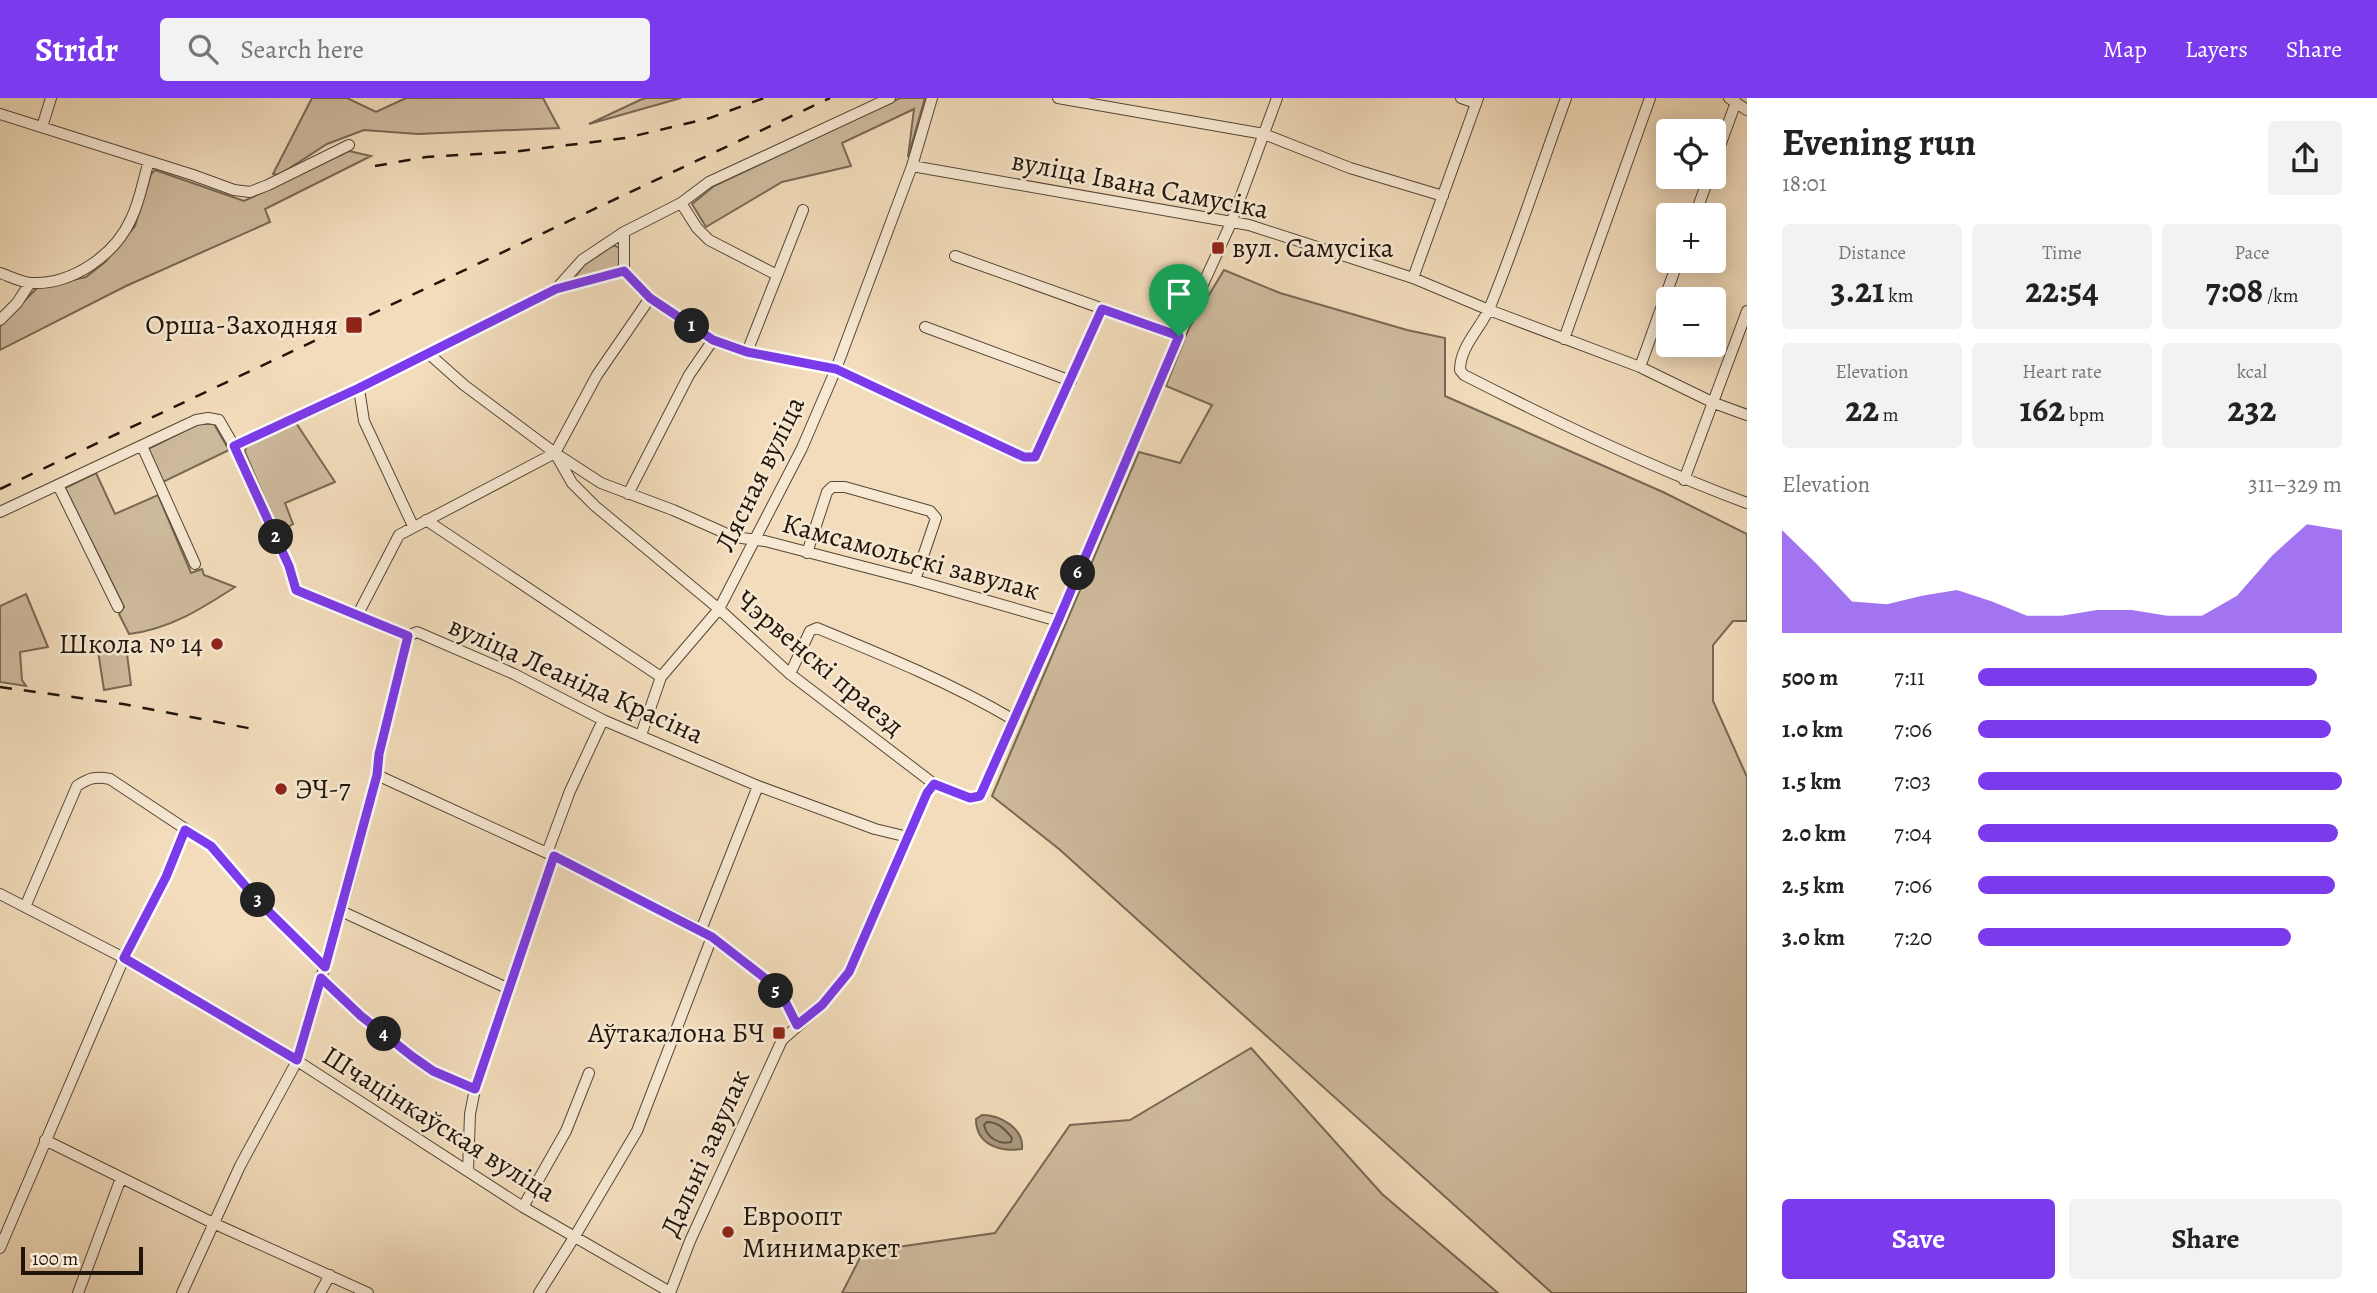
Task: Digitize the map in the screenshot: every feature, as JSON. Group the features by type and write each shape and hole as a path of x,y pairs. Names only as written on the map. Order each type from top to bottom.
{"street":[{"path":"41,127 51,98"},
{"path":"556,289 582,260 624,232 681,203 709,182 890,98"},
{"name":"Лясная вуліца","path":"641,736 661,677 719,608 802,448 836,369 912,166 932,98"},
{"path":"1058,98 1264,134 1350,168 1443,196"},
{"path":"790,674 810,632 817,628 891,657 971,695 1014,720 1179,336 1231,223 1278,98"},
{"path":"1413,278 1477,101 1461,98"},
{"path":"1566,98 1489,310 1460,361 1460,370 1464,375 1540,414 1684,480 1747,503"},
{"path":"1564,339 1650,98"},
{"path":"1726,123 1733,100 1747,110"},
{"path":"0,114 234,190 250,191 268,185 349,145"},
{"path":"0,273 30,283 77,275 113,245 132,218 149,161"},
{"name":"вуліца Івана Самусіка","path":"912,166 1249,225 1413,278 1640,367 1714,403 1747,415"},
{"path":"681,203 697,228 709,240 778,275"},
{"path":"747,352 803,210"},
{"path":"624,232 624,271 650,298 713,340 747,352 836,369 1024,457 1035,457 1102,309"},
{"path":"955,256 1179,336"},
{"path":"234,446 359,388 556,289 624,271"},
{"path":"1640,367 1674,273"},
{"path":"0,320 17,303 30,283"},
{"path":"357,616 399,535 555,453 597,374 650,298"},
{"path":"1684,480 1747,311"},
{"path":"925,327 1071,382"},
{"path":"628,494 689,375 713,340"},
{"name":"Чэрвенскі праезд","path":"428,354 464,385 555,453 572,483 595,506 719,608 790,674 934,784 970,798 980,796 1014,720"},
{"path":"359,388 364,421 413,526"},
{"name":"вуліца Леаніда Красіна","path":"0,512 197,420 208,418 219,421 234,446 289,566 296,590 408,636 417,632 514,674 603,720 758,786 875,829 908,836"},
{"path":"142,446 195,564"},
{"name":"Камсамольскі завулак","path":"555,453 601,483 734,537 765,541 1058,621"},
{"path":"58,485 118,607"},
{"path":"807,553 827,492 832,487 845,487 930,511 936,518 915,580"},
{"path":"426,520 661,677"},
{"path":"181,1293 240,1166 297,1060 377,775 379,754 408,636"},
{"path":"468,1171 470,1114 475,1089 570,791 603,720"},
{"path":"377,775 551,854 701,930 766,979 786,1003 797,1025"},
{"path":"25,907 77,786 97,777 110,779 211,846 260,903 325,967"},
{"name":"Дальні завулак","path":"670,1293 690,1241 782,1040 822,1005 849,972 927,793 934,784"},
{"path":"701,930 758,786"},
{"path":"0,1248 124,958 166,877 185,830"},
{"name":"Шчацінкаўская вуліца","path":"0,894 124,958 297,1060 523,1207 670,1293"},
{"path":"341,911 509,989"},
{"path":"539,1293 636,1130 712,937"},
{"path":"321,978 361,1016 413,1057 433,1071 475,1089"},
{"path":"523,1207 566,1131 589,1073"},
{"path":"45,1140 213,1223 368,1293"},
{"path":"78,1293 121,1178"},
{"path":"320,1293 330,1275"}],"shaded area":[{"path":"312,98 347,98 376,112 406,98 543,98 559,128 418,134 364,130 327,144 279,175 273,174"},
{"path":"681,98 589,124 640,100"},
{"path":"900,98 925,98 908,157 914,109 842,143 851,166 782,182 706,227 692,204 714,186"},
{"path":"349,151 371,156 265,209 270,222 126,286 0,350 0,326 37,288 86,277 105,262 135,226 151,174 155,170 244,201"},
{"path":"614,245 619,248 620,263 616,268 572,281 584,265"},
{"path":"1224,270 1280,293 1407,330 1445,338 1445,396 1663,492 1747,534 1747,621 1733,621 1713,645 1713,701 1747,777 1747,1293 1552,1293 1059,849 992,796 1139,452 1180,463 1212,405 1166,386 1189,328"},
{"path":"296,423 335,482 285,503 293,524 279,532 245,452 246,447"},
{"path":"198,424 214,424 229,450 163,482 148,449"},
{"path":"96,473 115,514 158,495 191,573 202,569 204,575 235,587 172,623 129,634 119,614 124,607 65,488"},
{"path":"26,594 48,647 20,652 22,680 26,686 0,682 0,606"},
{"path":"126,646 131,685 104,690 98,651"},
{"path":"1251,1048 1382,1194 1498,1293 842,1293 863,1252 995,1233 1070,1125 1130,1120"}],"water":[{"path":"982,1115 996,1117 1010,1124 1019,1135 1022,1149 998,1148 985,1141 977,1128 976,1119"}],"railway":[{"path":"375,166 426,157 511,152 626,138 710,118 764,98"},
{"path":"0,489 830,98"},
{"path":"0,687 123,704 253,729"}],"place":[{"name":"вул. Самусіка","path":"1218,248"},
{"name":"Орша-Заходняя","path":"354,325"},
{"name":"Школа № 14","path":"217,644"},
{"name":"ЭЧ-7","path":"281,789"},
{"name":"Аўтакалона БЧ","path":"779,1033"},
{"name":"Евроопт Минимаркет","path":"728,1232"}],"route":[{"path":"624,271 650,298 713,340 747,352 836,369 1024,457 1035,457 1102,309 1179,336 1058,621 980,796 970,798 934,784 927,793 849,972 822,1005 797,1025 786,1003 766,979 712,937 554,856 475,1089 433,1071 413,1057 361,1016 321,978 297,1060 124,958 166,877 185,830 211,846 260,903 325,967 377,775 379,754 408,636 296,590 289,566 234,446 359,388 556,289 624,271"}]}
